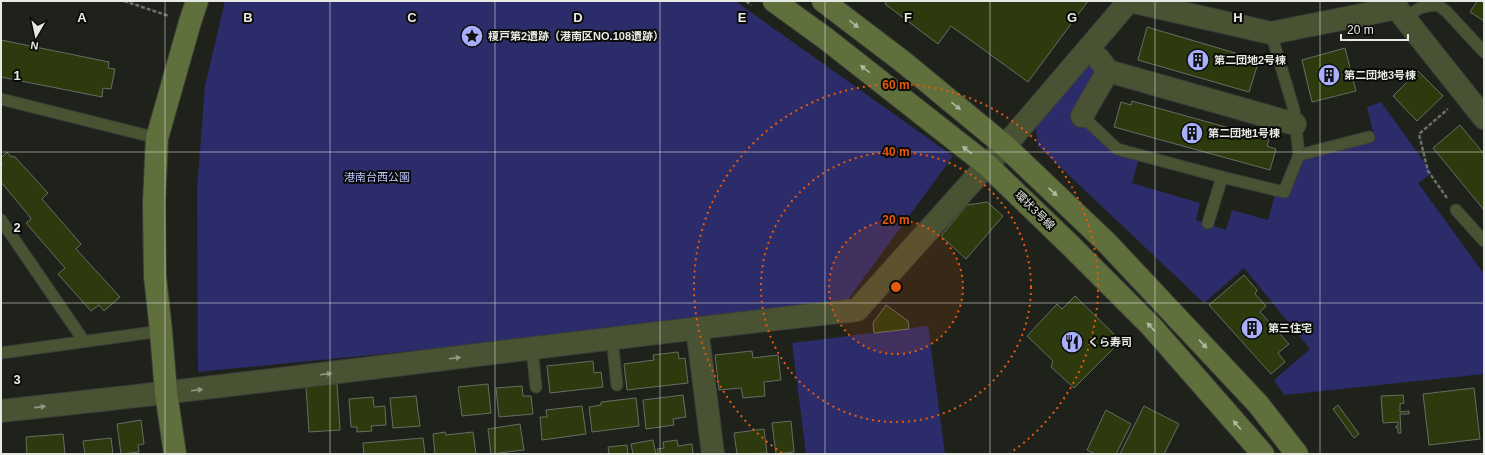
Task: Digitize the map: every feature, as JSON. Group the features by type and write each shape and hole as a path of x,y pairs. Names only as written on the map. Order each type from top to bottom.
{"street":[{"path":"175,454 166,393 155,276 154,203 157,138 197,1"},
{"name":"環状3号線","path":"774,1 825,38 987,165 1070,244 1151,326 1263,454"},
{"path":"823,1 902,62 1005,146 1107,243 1168,306 1258,404 1298,454"},
{"path":"1,411 166,393 612,338 857,310 1005,146 1129,1 1271,33 1398,9 1484,118"},
{"path":"1092,45 1108,71 1295,124"},
{"path":"1082,116 1108,71"},
{"path":"697,328 713,454"}],"lane":[{"path":"1398,9 1416,9 1425,6 1438,5 1447,12 1484,52"},
{"path":"1082,116 1117,149 1284,192 1299,155 1294,110 1271,33"},
{"path":"1,100 157,138"},
{"path":"1299,155 1369,137"},
{"path":"1208,224 1222,177"},
{"path":"1456,210 1484,241"},
{"path":"1,220 6,236 84,341"},
{"path":"1,353 161,331"},
{"path":"612,338 617,385"},
{"path":"532,348 536,387"}],"path":[{"path":"124,1 190,22"},
{"path":"746,1 753,6"},
{"path":"1456,210 1428,171 1419,134 1465,94"}],"green space":[{"name":"港南台西公園","path":"225,1 735,1 953,156 841,309 198,372 197,190 205,86"},
{"path":"1092,45 1110,72 1082,116 1117,149 1140,155 1132,183 1200,203 1196,220 1226,230 1232,210 1268,220 1276,191 1284,191 1299,155 1374,136 1367,107 1381,102 1432,173 1418,183 1484,274 1484,374 1284,395 1274,380 1310,349 1244,268 1204,303 1038,146 1034,112"},
{"path":"928,326 945,454 806,454 792,343"}],"building":[{"path":"887,1 1088,1 1028,82 951,26 938,44 885,4"},
{"path":"1477,1 1484,1 1484,21 1470,12"},
{"name":"第二団地2号棟","path":"1147,27 1259,60 1249,92 1138,60"},
{"path":"1,40 109,62 108,68 115,69 111,89 103,88 102,97 1,77"},
{"name":"第二団地3号棟","path":"1345,48 1356,91 1312,102 1302,60"},
{"path":"1418,71 1443,96 1417,121 1393,96"},
{"name":"第二団地1号棟","path":"1132,101 1269,139 1267,146 1276,149 1270,170 1114,127 1121,102 1131,105"},
{"path":"1460,125 1484,154 1484,210 1433,148"},
{"path":"7,152 10,156 15,157 48,193 42,199 81,244 76,249 120,297 104,311 99,305 91,311 58,274 65,268 26,223 31,219 30,217 1,182 1,158"},
{"path":"987,202 1003,216 966,259 941,236 967,205"},
{"name":"第三住宅","path":"1244,275 1257,290 1255,294 1266,306 1260,312 1289,344 1278,353 1285,362 1271,374 1209,305"},
{"path":"1075,296 1121,341 1074,388 1051,367 1053,361 1027,336 1057,304 1062,309"},
{"path":"886,305 908,321 909,329 874,333 873,323"},
{"path":"752,351 753,358 778,355 781,380 764,382 765,396 743,398 741,388 719,390 715,355"},
{"path":"678,352 679,359 685,358 688,383 627,390 624,364 654,360 653,355"},
{"path":"593,361 594,373 601,372 603,387 550,393 547,366"},
{"path":"337,384 340,430 309,432 306,386"},
{"path":"488,384 491,413 462,416 458,387"},
{"path":"522,386 523,396 531,396 533,414 499,417 496,388"},
{"path":"1474,388 1480,439 1429,445 1423,394"},
{"path":"683,395 686,417 673,419 674,425 646,429 643,400"},
{"path":"1403,395 1404,403 1400,404 1400,412 1409,411 1409,414 1400,414 1401,433 1398,433 1398,428 1396,428 1396,426 1398,426 1398,422 1383,423 1381,396"},
{"path":"416,396 420,426 393,428 390,398"},
{"path":"373,397 374,407 385,406 386,425 371,426 372,431 357,432 357,427 351,427 349,399"},
{"path":"636,398 639,426 592,432 589,407 601,405 601,402"},
{"path":"1338,405 1359,434 1354,438 1333,409"},
{"path":"582,406 586,434 542,440 540,417 547,417 546,410"},
{"path":"1144,406 1179,424 1164,454 1120,454"},
{"path":"1106,410 1131,424 1116,454 1095,454 1087,450"},
{"path":"141,420 144,444 138,445 139,452 121,454 117,424"},
{"path":"791,421 794,452 776,454 772,423"},
{"path":"520,424 524,450 491,454 488,429"},
{"path":"764,429 767,453 737,454 734,433"},
{"path":"445,432 446,435 473,432 476,454 435,454 433,434"},
{"path":"63,434 65,454 27,454 26,437"},
{"path":"111,438 113,454 85,454 83,441"},
{"path":"423,438 425,454 364,454 363,443"},
{"path":"653,440 656,454 633,454 631,444"},
{"path":"677,440 678,446 692,444 693,454 658,454 657,449 664,448 663,442"},
{"path":"627,445 628,454 609,454 608,447"}],"place":[{"name":"榎戸第2遺跡（港南区NO.108遺跡）","path":"472,36"},
{"name":"第二団地2号棟","path":"1198,60"},
{"name":"第二団地3号棟","path":"1329,75"},
{"name":"第二団地1号棟","path":"1192,133"},
{"name":"第三住宅","path":"1252,328"},
{"name":"くら寿司","path":"1072,342"}]}
